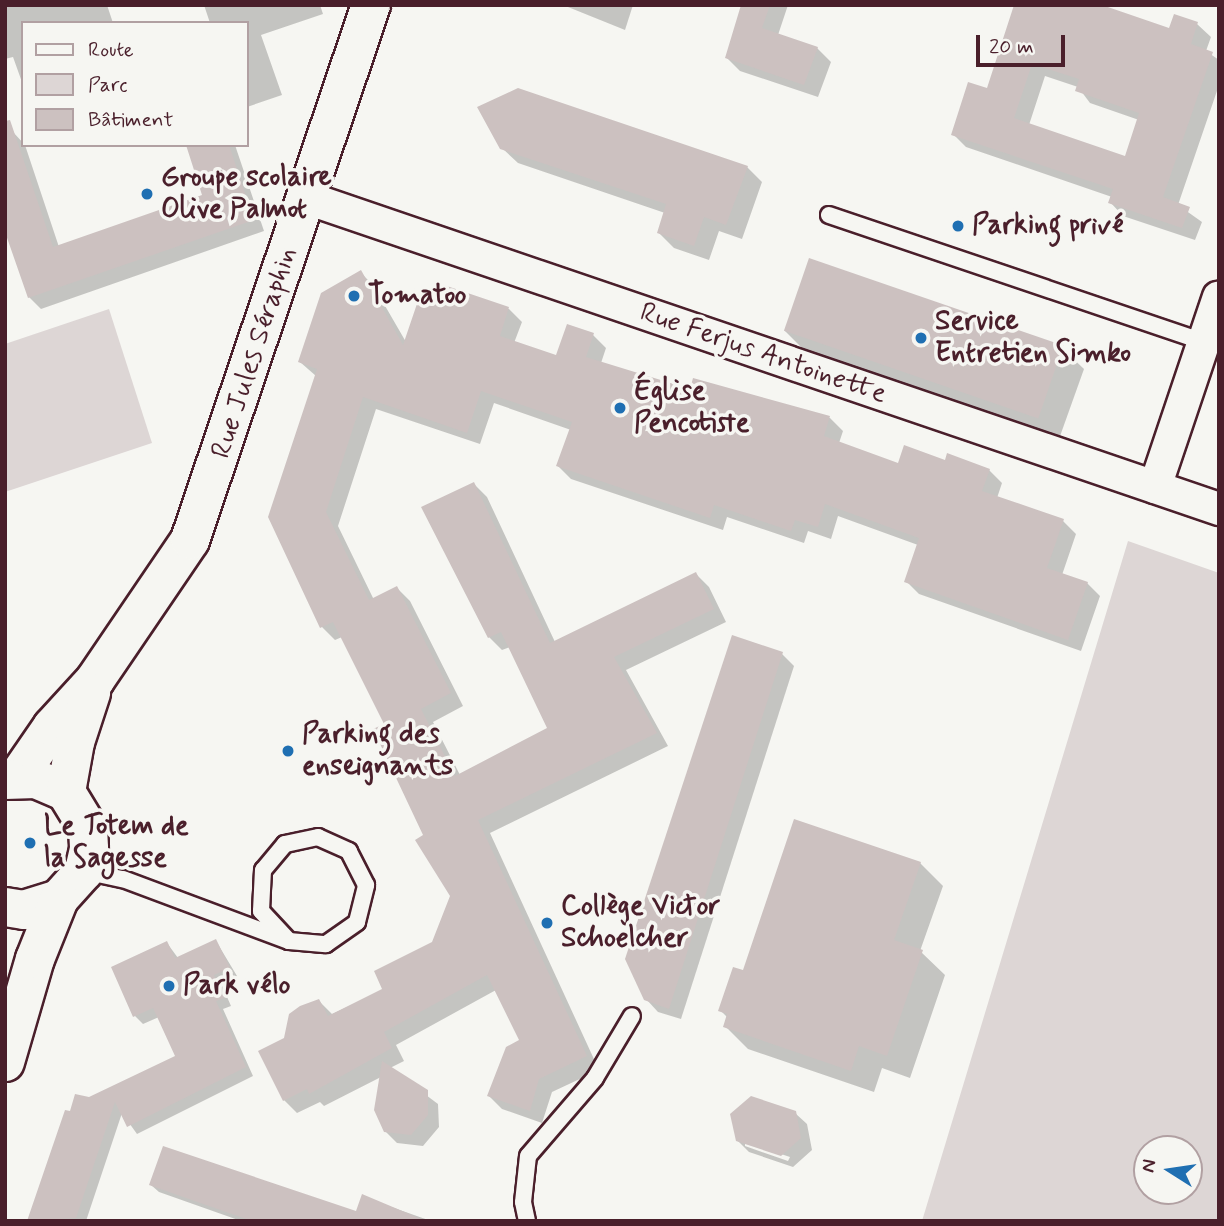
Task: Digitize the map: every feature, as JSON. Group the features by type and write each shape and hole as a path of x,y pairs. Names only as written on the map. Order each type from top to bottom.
{"street":[{"name":"Rue Jules Séraphin","path":"95,680 190,540 371,5"},
{"name":"Rue Ferjus Antoinette","path":"307,198 1219,509"},
{"path":"1155,487 1219,297"},
{"path":"11,779 52,727 95,680"},
{"path":"66,792 75,742 95,680"},
{"path":"5,1062 35,959 77,873 88,828 66,792 36,779 11,779"},
{"path":"5,907 23,910 77,873"}],"lane":[{"path":"830,215 1204,342"},
{"path":"77,873 123,879 289,941 326,944 357,922 366,885 349,851 318,837 285,844 263,870 261,911 289,941"},
{"path":"77,873 123,879"},
{"path":"527,1221 523,1202 528,1156 595,1078 632,1016"}],"green space":[{"path":"109,309 152,443 5,492 5,344"},
{"path":"1128,541 1219,573 1219,1221 922,1221"}],"building":[{"path":"741,5 770,5 762,28 818,47 804,85 725,58"},
{"path":"1014,5 1102,5 1169,28 1174,14 1198,22 1191,44 1213,52 1163,197 1190,207 1182,228 1108,203 1113,189 951,135 968,82 987,88","holes":["1032,64 1079,79 1075,91 1139,113 1125,156 1014,118"]},
{"path":"518,88 748,166 726,225 704,217 694,246 657,233 666,204 500,149 477,107"},
{"path":"10,120 53,247 202,195 187,147 230,147 254,220 28,298 5,232 5,121"},
{"name":"Service Entretien Simko","path":"809,258 1063,346 1038,418 784,331"},
{"path":"361,270 403,345 421,292 434,296 438,283 509,307 500,336 556,355 567,324 594,333 586,357 690,389 693,378 830,416 824,436 898,463 904,445 945,460 947,453 990,469 982,491 1064,519 1047,568 1088,582 1068,640 904,582 919,538 825,504 818,527 795,520 791,531 714,505 710,518 556,466 572,422 481,391 467,433 363,397 326,512 369,600 397,586 451,693 421,709 455,776 547,728 501,632 488,638 421,507 474,482 550,643 696,572 714,609 614,657 657,733 478,820 587,1056 539,1079 530,1111 487,1096 506,1047 519,1040 487,975 384,1032 392,1048 309,1094 307,1089 283,1101 258,1051 284,1038 289,1014 300,1006 319,999 328,1016 382,989 374,971 432,942 450,896 415,840 423,835 373,729 384,724 333,622 320,628 268,517 317,369 298,362 321,293"},
{"path":"732,635 783,652 669,1009 644,1000 625,959"},
{"path":"794,819 921,862 894,940 923,950 887,1056 859,1046 851,1071 723,1027 727,1014 718,1011 733,967 743,970"},
{"path":"216,939 230,968 214,975 224,998 216,1001 246,1067 127,1127 115,1102 76,1218 27,1221 65,1110 70,1111 75,1094 89,1097 175,1056 153,1008 133,1017 111,967 167,941 175,958"},
{"path":"382,1061 428,1090 428,1115 411,1135 384,1132 374,1110"},
{"path":"751,1096 796,1111 801,1138 781,1156 736,1141 730,1114"},
{"path":"163,1146 356,1211 362,1194 426,1221 252,1221 149,1185"}],"place":[{"name":"Groupe scolaire Olive Palmot","path":"147,194"},
{"name":"Parking privé","path":"958,226"},
{"name":"Tomatoo","path":"354,296"},
{"name":"Service Entretien Simko","path":"921,338"},
{"name":"Église Pencotiste","path":"620,408"},
{"name":"Parking des enseignants","path":"288,751"},
{"name":"Le Totem de la Sagesse","path":"30,843"},
{"name":"Collège Victor Schoelcher","path":"547,923"},
{"name":"Park vélo","path":"169,986"}]}
